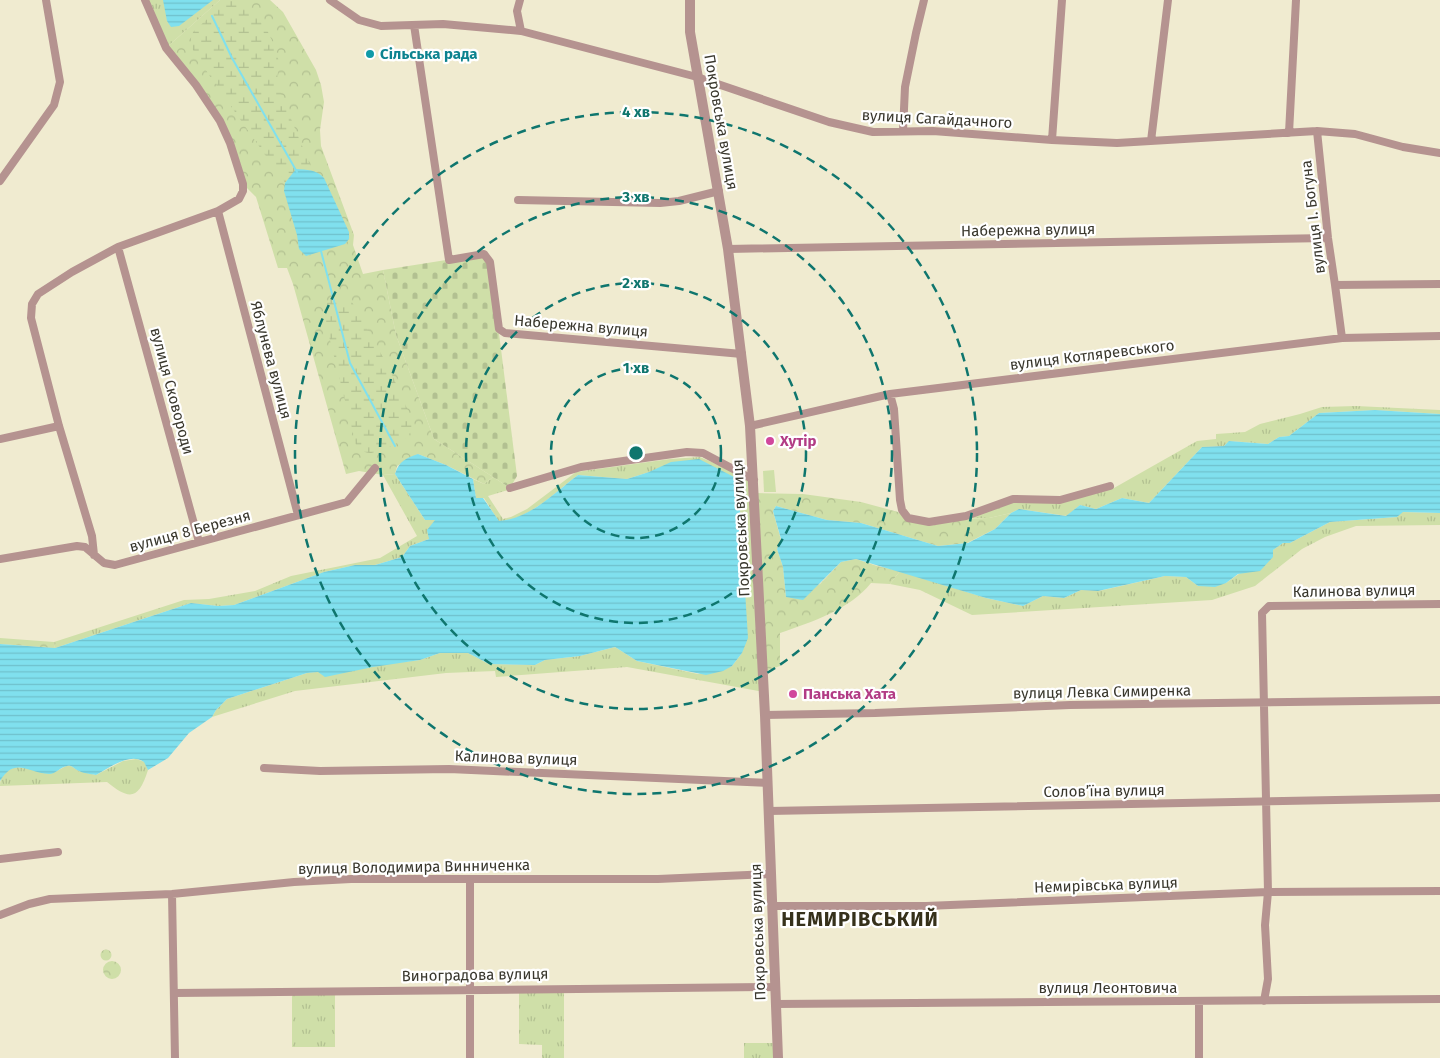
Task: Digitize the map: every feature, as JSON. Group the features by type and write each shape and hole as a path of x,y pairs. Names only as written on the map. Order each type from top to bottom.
{"street":[{"path":"0,181 54,105 58,90 60,82 46,0"},
{"path":"94,555 92,536 59,426 31,318 32,304 38,294 118,246 218,211 239,198 243,192 243,184 230,143 213,109 163,43 145,0"},
{"name":"вулиця Сагайдачного","path":"330,0 359,20 381,26 443,24 521,31 697,77 829,122 873,132 933,131 1052,140 1117,142 1317,131 1355,134 1403,147 1440,153"},
{"path":"520,0 518,11 521,31"},
{"name":"Покровська вулиця","path":"690,0 690,32 728,249 750,426 765,715 778,1058"},
{"path":"903,131 906,87 924,0"},
{"path":"1052,140 1062,0"},
{"path":"1151,141 1168,0"},
{"path":"1289,133 1296,0"},
{"name":"Набережна вулиця","path":"414,25 449,260 484,254 490,262 499,329 505,333 742,354"},
{"name":"вулиця І. Богуна","path":"1317,131 1335,285 1440,284"},
{"path":"518,200 660,203 679,201 718,191"},
{"name":"Яблунева вулиця","path":"218,211 298,515"},
{"name":"Набережна вулиця","path":"728,249 1328,238"},
{"name":"вулиця Сковороди","path":"118,246 199,542"},
{"path":"1335,285 1342,338"},
{"name":"вулиця Котляревського","path":"750,426 890,394 1342,338 1440,336"},
{"path":"890,394 894,409 900,500 902,510 908,518 929,522 966,516 1013,499 1060,500 1110,486"},
{"path":"0,439 59,426"},
{"path":"510,488 581,467 687,452 702,453 754,480"},
{"name":"вулиця 8 Березня","path":"0,559 77,546 85,547 104,563 115,565 347,502 375,468"},
{"name":"Калинова вулиця","path":"1264,704 1262,613 1269,606 1440,604"},
{"name":"вулиця Левка Симиренка","path":"765,715 875,714 1070,705 1264,704 1440,700"},
{"path":"1264,704 1268,892 1265,925 1268,979 1264,1001"},
{"name":"Калинова вулиця","path":"264,768 320,771 458,770 767,782"},
{"name":"Соловʼїна вулиця","path":"769,811 1440,798"},
{"path":"0,859 58,852"},
{"name":"вулиця Володимира Винниченка","path":"0,915 42,900 172,894 294,882 351,879 658,880 771,874"},
{"path":"470,879 470,1058"},
{"name":"Немирівська вулиця","path":"773,906 926,906 1268,892 1440,891"},
{"path":"172,894 175,1058"},
{"name":"Виноградова вулиця","path":"175,993 775,987"},
{"name":"вулиця Леонтовича","path":"775,1004 1440,999"},
{"path":"1199,1001 1199,1058"}],"green space":[{"path":"145,0 220,0 166,48"},
{"path":"220,0 270,0 283,12 316,70 324,102 320,130 321,146 354,235 353,245 363,274 383,270 396,335 434,439 493,477 484,484 446,465 418,454 397,466 395,474 383,475 359,471 346,474 287,268 278,268 256,197 243,184 225,132 166,48"},
{"path":"231,0 244,0 267,30 276,49 279,63 277,80 280,92 312,170 296,169 285,183 278,168 268,159 195,55 192,46 191,37 194,31 225,3"},
{"path":"484,254 490,262 517,476 510,488 434,439 396,335 383,270"},
{"path":"333,295 352,302 389,368 413,422 407,437 400,442 373,453 364,452 356,445 326,324 325,312"},
{"path":"1356,406 1440,410 1440,414 1375,410 1319,413 1289,436 1279,437 1268,444 1230,441 1224,446 1202,447 1149,503 1122,498 1096,509 1080,505 1067,516 1019,509 1011,513 989,518 967,518 1014,502 1060,502 1114,488 1197,441 1216,439 1216,434 1245,432 1260,424 1322,407"},
{"path":"700,457 754,480 764,692 627,667 496,677 495,671 446,673 295,691 212,717 227,699 307,673 420,660 440,653 468,653 489,664 535,665 545,660 580,656 615,647 637,661 698,674 732,666 742,653 649,472 627,479 578,475 531,511 510,520 499,522 484,498 476,498 473,479 484,484 493,477 510,488 488,496 503,519 527,509 576,472 670,459"},
{"path":"774,470 776,492 764,492 763,471"},
{"path":"395,474 425,520 436,519 431,527 429,539 410,546 402,557 375,565 355,565 324,572 234,605 218,606 191,603 55,648 54,642 184,600 209,599 255,591 291,576 380,558 417,536 383,475"},
{"path":"754,493 803,494 861,502 898,512 907,520 989,518 1011,513 995,529 967,543 938,546 861,523 827,520 776,506 773,511 781,540 777,549 783,567 786,597 820,584 841,562 856,559 900,571 890,584 871,583 852,601 841,608 780,633 780,666 763,672"},
{"path":"1402,512 1440,513 1440,525 1356,526 1325,537 1302,549 1255,586 1212,600 972,615 920,590 890,584 900,571 986,598 1023,606 1043,596 1064,598 1081,590 1099,591 1165,576 1186,577 1198,586 1226,583 1283,543 1290,543 1330,522 1397,517"},
{"path":"0,638 54,642 55,648 0,644"},
{"path":"136,759 145,762 148,770 141,787 133,794 122,792 107,782 0,786 1,779 5,773 17,767 55,772 66,766 71,766 79,771 96,775 123,761"},
{"path":"106,949 112,955 106,961 100,955"},
{"path":"112,961 118,964 121,970 118,976 112,979 106,976 103,970 106,964"},
{"path":"519,988 564,988 564,1058 542,1058 542,1045 519,1044"},
{"path":"292,991 335,991 335,1047 292,1047"},
{"path":"744,1043 777,1043 778,1058 744,1058"}],"water":[{"path":"163,0 213,0 179,26 171,27 167,21"},
{"path":"296,169 315,171 324,178 349,232 349,239 345,244 306,256 299,249 297,235 284,191 285,183"},
{"path":"1375,410 1440,414 1440,513 1403,512 1397,517 1330,522 1290,543 1283,543 1273,550 1273,557 1260,571 1238,574 1226,583 1215,587 1198,586 1186,577 1165,576 1098,591 1081,590 1064,598 1043,596 1023,606 986,598 856,559 841,562 803,600 786,597 783,567 777,549 781,539 773,511 776,506 827,520 861,523 938,546 968,543 995,529 1011,513 1019,509 1066,516 1080,505 1096,509 1122,498 1149,503 1202,447 1224,446 1229,441 1268,444 1279,437 1289,436 1319,413"},
{"path":"418,454 446,465 473,479 476,498 483,498 499,521 521,516 551,497 578,475 627,479 671,462 699,459 738,479 748,638 742,653 732,666 723,671 706,675 637,661 615,647 580,656 545,660 535,665 489,664 468,653 440,653 420,660 325,677 318,672 307,673 227,699 212,717 189,733 168,758 148,770 144,762 132,759 113,765 96,775 81,772 70,766 49,774 22,768 11,769 0,781 0,644 55,648 191,603 218,606 234,605 324,572 355,565 375,565 402,557 410,546 429,539 427,530 435,520 425,520 395,474 404,461"}],"waterway":[{"path":"212,16 232,58 297,172"},
{"path":"321,251 350,363 395,446"}],"place":[{"name":"Сільська рада","path":"370,54"},
{"name":"Хутір","path":"770,441"},
{"name":"Панська Хата","path":"793,694"}],"district":[{"name":"НЕМИРІВСЬКИЙ","path":"860,919"}]}
